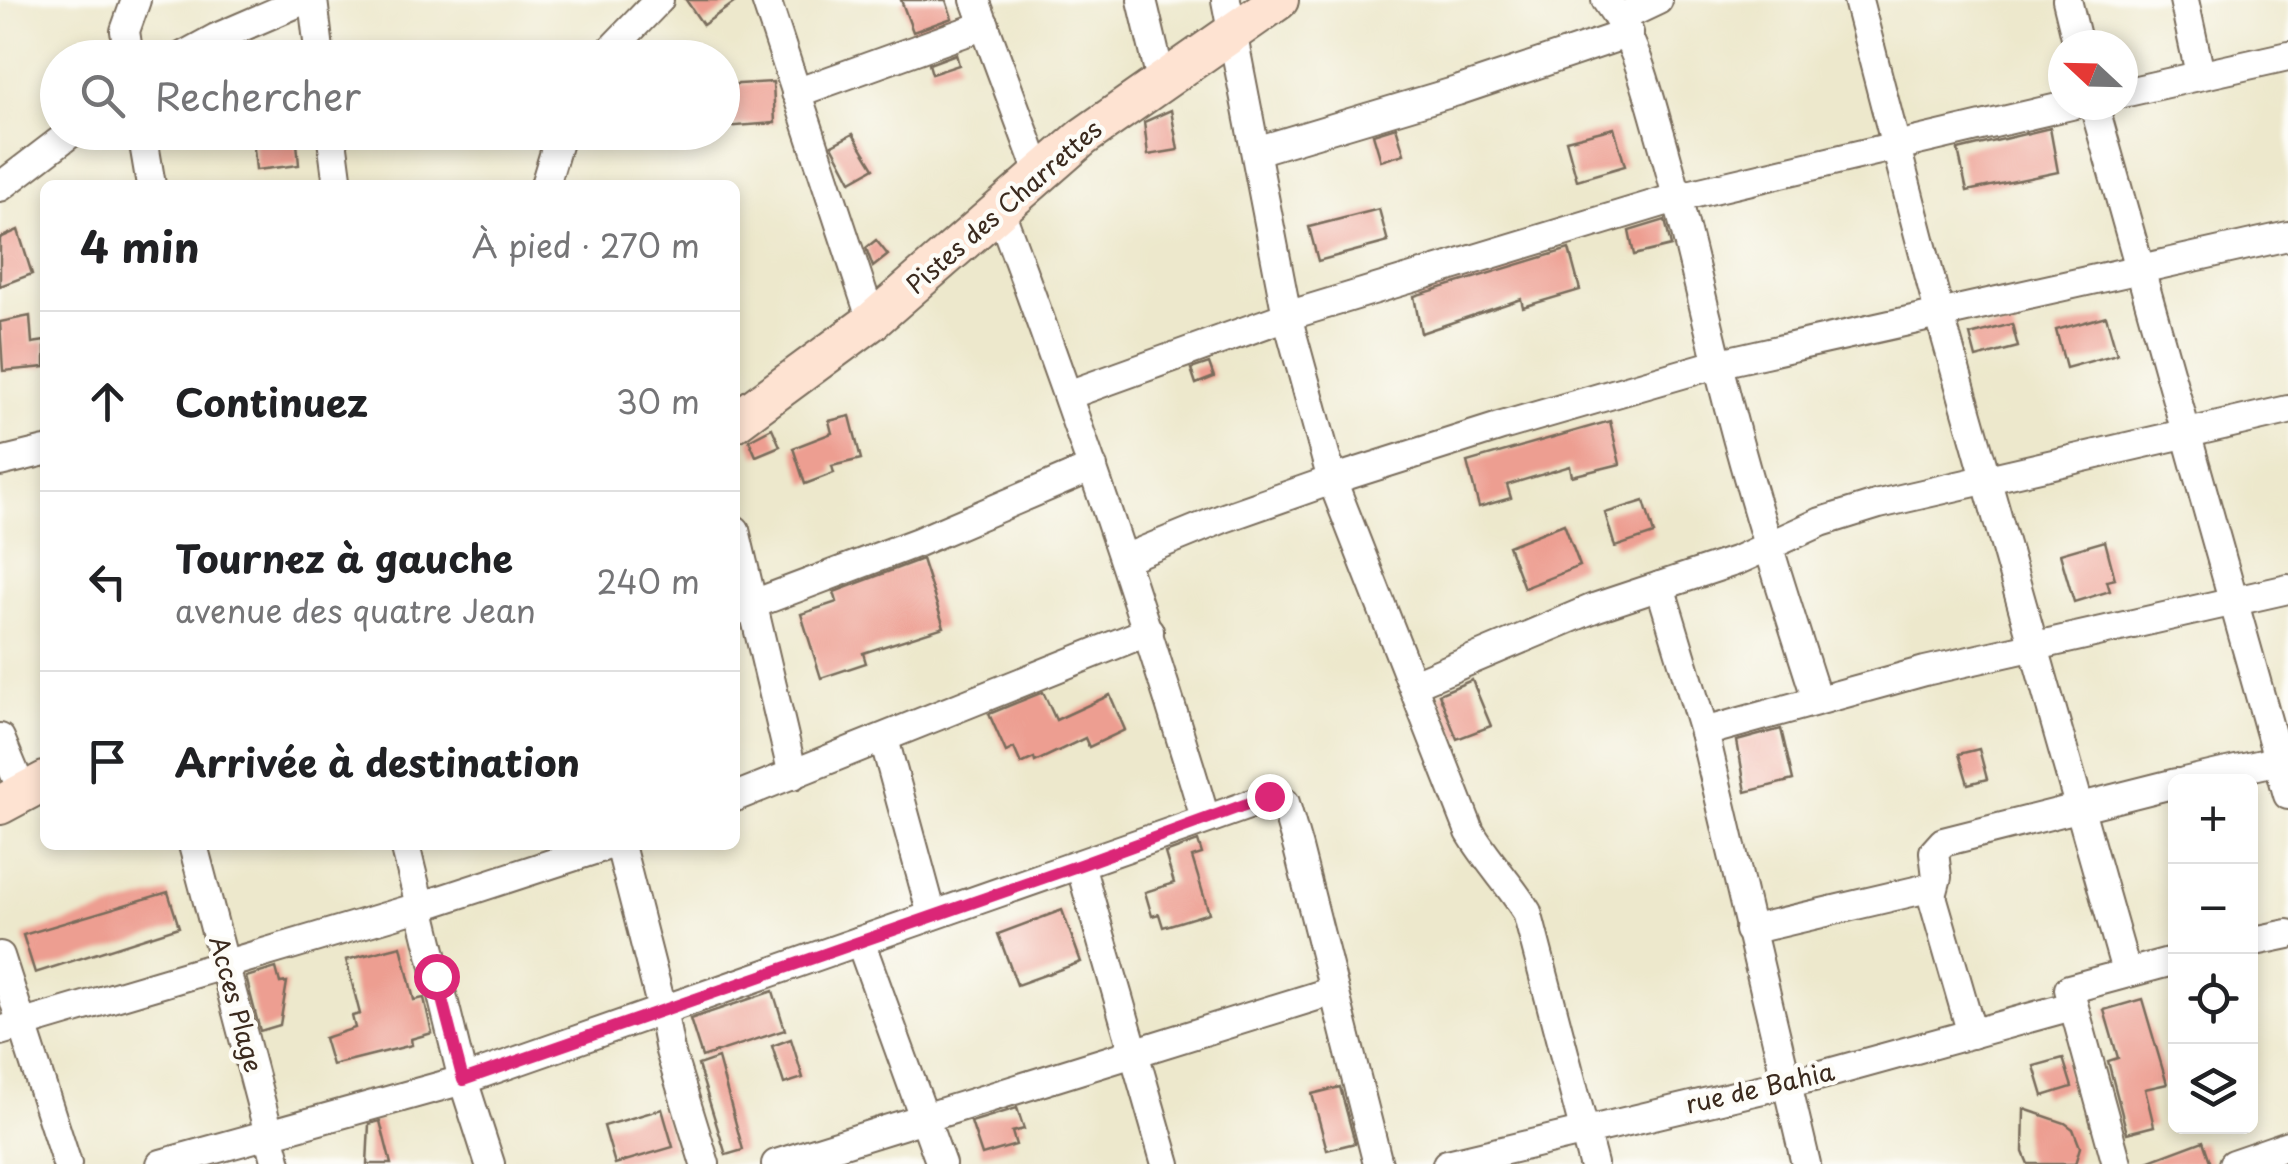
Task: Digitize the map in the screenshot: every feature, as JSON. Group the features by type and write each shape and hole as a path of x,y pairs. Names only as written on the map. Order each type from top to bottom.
{"main road":[{"name":"Pistes des Charrettes","path":"740,418 872,321 1083,136 1161,80 1229,15 1280,0"}],"street":[{"path":"126,40 125,31 136,0"},
{"path":"218,40 304,0"},
{"path":"312,0 318,40"},
{"path":"621,40 660,0"},
{"path":"766,0 872,321"},
{"path":"1142,0 1161,80"},
{"path":"1256,151 1457,91 1658,0"},
{"path":"1858,0 1940,316 2126,972"},
{"path":"2067,0 2074,30"},
{"path":"2184,0 2200,74"},
{"path":"796,93 980,13 1039,173"},
{"path":"1229,15 1287,316 1332,480 1470,832 1526,912 1593,1164"},
{"path":"1618,17 1678,197 1730,412 1817,700"},
{"path":"2138,89 2288,56"},
{"path":"1068,395 1287,316 1678,197 2048,110"},
{"path":"2098,120 2233,603 2283,759 2288,795"},
{"path":"0,186 48,150"},
{"path":"145,150 150,180"},
{"path":"333,150 337,180"},
{"path":"547,180 556,150"},
{"path":"999,208 1149,631 1206,818"},
{"path":"1124,559 1332,480 1502,426 1720,364 2288,236"},
{"path":"1414,684 1579,614 1768,548 1820,522 1878,504 2288,410"},
{"path":"0,462 40,452"},
{"path":"744,608 918,542 1093,467"},
{"path":"740,573 744,608 793,775"},
{"path":"1660,586 1704,732 1806,1164"},
{"path":"1704,732 2032,646 2288,589"},
{"path":"740,795 1149,631"},
{"path":"0,738 23,793"},
{"path":"884,739 932,915"},
{"path":"2218,774 2283,759"},
{"path":"1972,1034 1932,896 1937,877 1934,852 1939,845 2168,786"},
{"path":"161,1164 463,1080 1269,796 1278,797 1285,804 1378,1164"},
{"name":"Acces Plage","path":"194,850 277,1164"},
{"path":"406,850 463,1080 490,1164"},
{"path":"11,1027 419,907 594,850"},
{"path":"621,850 670,1051 705,1164"},
{"path":"1080,865 1166,1164"},
{"path":"1749,930 1916,889 1924,889 1932,896"},
{"path":"2258,940 2288,934"},
{"path":"860,941 941,1164"},
{"path":"0,956 11,1027 67,1164"},
{"path":"2116,1164 2070,988 2168,962"},
{"path":"776,1164 1334,991"},
{"name":"rue de Bahia","path":"1447,1164 1785,1084 2072,1006"},
{"path":"2233,1164 2288,1145"}],"building":[{"path":"686,0 738,0 703,25"},
{"path":"901,0 946,0 952,18 913,32"},
{"path":"956,54 959,65 932,74 929,64"},
{"path":"773,82 775,123 740,126 740,84"},
{"path":"1171,110 1178,150 1148,155 1144,122"},
{"path":"1396,127 1404,154 1381,161 1373,134"},
{"path":"1614,128 1625,166 1577,180 1566,140"},
{"path":"2050,128 2058,172 1967,191 1958,150"},
{"path":"853,134 874,168 851,181 832,145"},
{"path":"254,150 298,150 299,165 256,170"},
{"path":"1379,209 1388,242 1318,261 1309,227"},
{"path":"1665,220 1671,246 1634,255 1629,231"},
{"path":"18,230 32,274 0,286 0,238"},
{"path":"876,240 888,255 873,267 866,248"},
{"path":"1569,249 1580,290 1523,307 1521,299 1421,333 1414,296"},
{"path":"30,316 32,343 40,342 40,367 3,371 0,322"},
{"path":"2106,316 2117,354 2066,368 2056,330"},
{"path":"2012,324 2018,347 1976,358 1970,335"},
{"path":"1209,363 1214,377 1196,384 1191,369"},
{"path":"850,416 861,459 832,466 834,473 805,484 793,448 832,433 829,421"},
{"path":"1610,421 1620,464 1572,476 1570,466 1507,485 1511,498 1479,507 1467,462"},
{"path":"772,428 780,446 756,456 749,440"},
{"path":"1644,501 1654,534 1615,547 1605,513"},
{"path":"1564,524 1580,566 1524,588 1508,546"},
{"path":"2105,541 2115,579 2107,581 2110,591 2074,602 2060,554"},
{"path":"922,559 944,627 863,653 866,663 821,678 801,614 837,602 834,592"},
{"path":"1472,680 1491,726 1457,739 1439,694"},
{"path":"1043,692 1056,720 1110,695 1125,730 1089,747 1085,738 1035,762 1034,758 1021,764 1014,748 1006,752 989,714"},
{"path":"1781,729 1793,780 1746,792 1737,741"},
{"path":"1979,749 1987,779 1968,784 1959,754"},
{"path":"1198,841 1202,854 1192,857 1209,913 1163,927 1159,914 1152,916 1145,892 1174,883 1165,853"},
{"path":"168,892 179,927 35,973 23,935"},
{"path":"1062,910 1081,962 1017,985 998,934"},
{"path":"401,946 414,1000 424,998 432,1033 411,1039 412,1045 332,1065 324,1038 355,1028 352,1016 360,1014 346,960"},
{"path":"276,968 280,983 287,982 280,1025 260,1031 246,977"},
{"path":"773,991 785,1030 702,1057 690,1019"},
{"path":"2142,999 2167,1084 2145,1089 2154,1126 2127,1133 2108,1061 2118,1058 2104,1010"},
{"path":"791,1039 803,1078 784,1084 772,1046"},
{"path":"718,1058 743,1150 726,1155 698,1065"},
{"path":"2063,1058 2072,1087 2043,1096 2034,1066"},
{"path":"1340,1087 1355,1143 1327,1150 1312,1094"},
{"path":"1017,1108 1024,1129 1012,1132 1016,1145 982,1155 971,1122"},
{"path":"662,1109 673,1147 615,1164 604,1126"},
{"path":"2024,1109 2073,1129 2080,1147 2075,1164 2028,1164 2023,1152"},
{"path":"380,1121 391,1164 367,1164 369,1124"},
{"path":"2203,1141 2211,1164 2147,1164 2147,1162"}],"route":[{"path":"436,976 463,1080 1269,796"}]}
